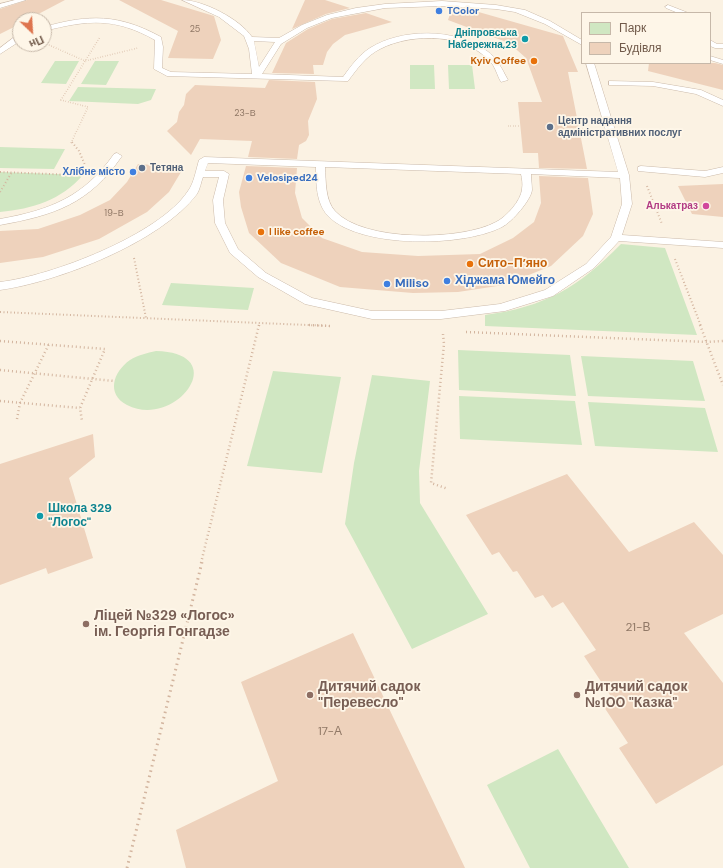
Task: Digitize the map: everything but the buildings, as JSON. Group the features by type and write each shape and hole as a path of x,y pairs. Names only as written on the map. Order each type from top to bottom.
{"lane":[{"path":"0,6 23,0"},
{"path":"185,0 210,10 232,23 250,39 256,77"},
{"path":"664,0 669,10 679,12"},
{"path":"256,77 280,40 306,23 343,10 387,3 418,1 465,2 524,12 552,25 581,42"},
{"path":"52,27 85,21 110,22 130,25 158,39 161,47 158,69 170,74 256,77 345,79 361,57 379,46 400,38 423,36 441,37 480,50 492,58 501,70 504,80"},
{"path":"250,39 280,40"},
{"path":"0,52 12,43"},
{"path":"711,43 715,46 723,46"},
{"path":"711,58 723,62"},
{"path":"200,174 224,174 218,200 220,223 234,251 262,275 309,301 372,314 441,315 501,308 549,293 590,266 616,238 627,204 624,175 590,64"},
{"path":"612,83 653,84 691,90 723,103"},
{"path":"0,222 25,217 68,204 88,191 103,176 117,156"},
{"path":"0,286 15,284 78,265 131,240 168,218 193,192 204,160 624,175"},
{"path":"320,164 324,198 332,214 350,226 380,235 423,240 470,236 500,225 518,206 527,192 526,172"},
{"path":"641,169 705,174 723,170"},
{"path":"616,238 723,245"}],"path":[{"path":"83,175 86,164 79,151 70,143 88,107 61,100 110,22"},
{"path":"52,46 85,60 139,48"},
{"path":"508,126 520,126"},
{"path":"580,128 587,129"},
{"path":"0,172 103,176"},
{"path":"0,192 12,172"},
{"path":"131,240 146,318"},
{"path":"127,868 260,323"},
{"path":"443,331 444,344 431,483 448,489"},
{"path":"0,341 105,349 80,408 82,421"},
{"path":"707,342 723,341"},
{"path":"17,419 20,403 49,344"},
{"path":"0,370 114,381"},
{"path":"0,401 80,408"}],"green space":[{"path":"55,61 79,61 66,84 41,83"},
{"path":"95,61 119,61 106,85 81,84"},
{"path":"410,65 434,65 435,89 410,89"},
{"path":"448,65 472,65 475,89 449,89"},
{"path":"78,87 156,89 151,100 138,104 69,101"},
{"path":"0,147 65,149 54,169 0,168"},
{"path":"0,172 83,175 65,191 46,202 12,211 0,212"},
{"path":"621,244 665,248 697,335 485,326 485,315 526,307 560,293 590,272"},
{"path":"171,283 254,288 248,310 162,305"},
{"path":"458,350 570,355 576,396 459,390"},
{"path":"156,351 179,355 191,364 194,376 189,388 178,399 163,407 145,410 127,405 120,400 114,389 114,383 119,371 130,360 139,355"},
{"path":"581,356 693,361 705,401 588,396"},
{"path":"273,371 341,377 322,473 247,466"},
{"path":"372,375 430,381 419,471 420,503 488,614 412,649 345,524 354,463"},
{"path":"459,396 575,401 582,445 460,439"},
{"path":"588,402 705,408 718,452 595,446"},
{"path":"558,749 629,868 530,868 487,785"}],"place":[{"name":"TColor","path":"439,11"},
{"name":"Дніпровська Набережна,23","path":"525,39"},
{"name":"Kyiv Coffee","path":"534,61"},
{"name":"Центр надання адміністративних послуг","path":"550,127"},
{"name":"Тетяна","path":"142,168"},
{"name":"Хлібне місто","path":"133,172"},
{"name":"Velosiped24","path":"249,178"},
{"name":"Алькатраз","path":"706,206"},
{"name":"I like coffee","path":"261,232"},
{"name":"Сито-П’яно","path":"470,264"},
{"name":"Хіджама Юмейго","path":"447,281"},
{"name":"Miliso","path":"387,284"},
{"name":"Школа 329 \"Логос\"","path":"40,516"},
{"name":"Ліцей №329 «Логос» ім. Георгія Гонгадзе","path":"86,624"},
{"name":"Дитячий садок \"Перевесло\"","path":"310,695"},
{"name":"Дитячий садок №100 \"Казка\"","path":"577,695"}]}
